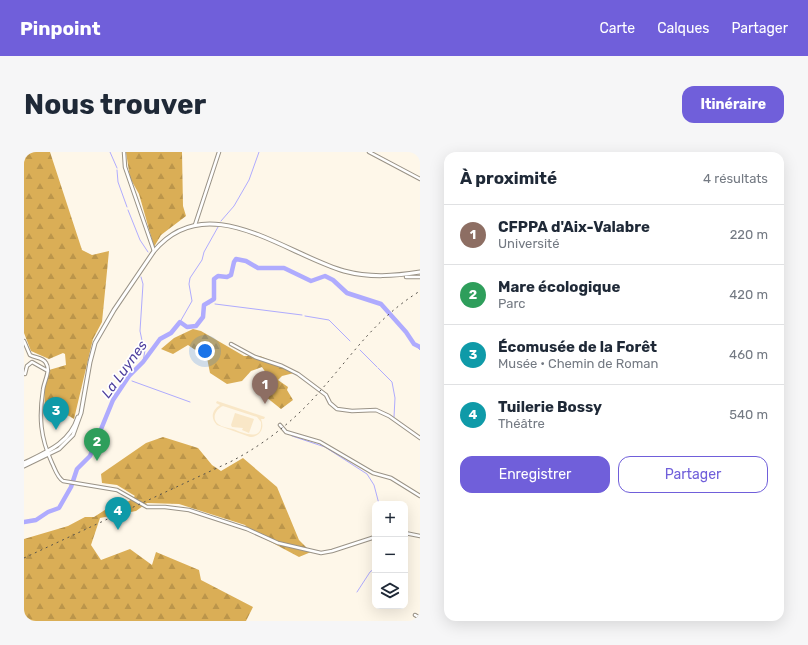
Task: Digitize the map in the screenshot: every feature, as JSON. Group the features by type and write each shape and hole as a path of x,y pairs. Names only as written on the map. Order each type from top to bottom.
{"main road":[{"path":"24,464 64,446 73,436 80,420 91,356 97,337 154,251 170,236 195,225 217,223 231,226 349,272 383,276 409,274 420,271"}],"street":[{"path":"124,152 125,168 154,251"},
{"path":"195,225 219,152"},
{"path":"368,152 420,179"},
{"path":"406,277 420,277"},
{"path":"24,341 30,355 46,362 48,371 43,388 41,432 48,454 61,479 73,484 117,490 147,507 165,507 189,510 247,529 278,543 321,552 332,551 372,538"},
{"path":"231,344 255,357 282,366 298,374 326,395 330,403 337,409 352,411 376,410 389,416 420,438"},
{"path":"25,374 27,366 32,362 48,371"},
{"path":"280,425 286,432 320,442 374,473 391,478 420,496"},
{"path":"408,534 420,536"},
{"path":"415,615 420,618"}],"shaded area":[{"path":"217,401 265,417 264,419 261,419 262,429 259,434 254,437 250,437 217,425 213,420 213,414 215,409 220,405 216,403","holes":["223,406 257,417 261,422 259,432 256,434 247,434 221,426 216,422 215,414 216,411"]},
{"path":"235,413 254,419 249,433 242,430 243,428 232,427 231,425"}],"green space":[{"path":"24,152 50,152 82,250 92,255 109,251 102,322 93,339 74,419 64,413 51,416 45,411 44,387 49,370 66,365 65,354 63,353 49,359 31,351 24,333"},
{"path":"126,152 182,152 183,206 186,216 161,235 154,247 139,194 130,178"},
{"path":"193,329 201,331 244,356 260,356 298,372 282,376 278,380 288,387 287,390 293,400 281,409 261,393 266,373 262,367 251,371 242,381 227,384 210,373 207,358 188,345 173,354 161,349 174,338"},
{"path":"163,437 198,448 212,465 221,471 243,458 277,487 299,540 311,552 299,557 250,531 245,525 179,504 147,503 136,511 100,518 91,545 101,560 130,549 152,565 156,552 199,570 201,580 253,607 246,621 24,621 24,539 68,526 85,517 94,517 108,508 129,501 135,496 117,485 102,483 101,474 146,443"}],"waterway":[{"path":"110,152 117,168"},
{"path":"221,221 234,206 249,180 259,152"},
{"path":"117,170 118,182 127,207"},
{"path":"128,210 140,240 148,252"},
{"path":"180,322 192,301 189,284 190,278 202,260 204,252 218,227"},
{"path":"24,522 36,520 48,512 59,508 71,487 77,469 90,456 113,400 129,376 143,362 160,339 171,333 180,322 187,327 196,326 203,317 204,305 214,299 214,279 218,276 227,277 231,275 236,259 246,261 258,268 284,268 311,281 325,276 333,280 347,293 381,304 406,332 414,344 420,347"},
{"path":"141,277 143,284 140,331 144,350"},
{"path":"215,304 302,315"},
{"path":"305,316 329,320 350,341"},
{"path":"417,347 420,350"},
{"name":"La Luynes","path":"143,362 145,350"},
{"path":"360,350 377,367"},
{"path":"378,368 392,382 395,398 394,417"},
{"path":"132,381 190,402"},
{"path":"292,436 325,447 367,474 374,485 378,501"},
{"path":"357,592 372,570"}],"railway":[{"path":"24,558 230,462 267,439 290,421 311,401 366,337 390,313 420,291"}],"place":[{"name":"CFPPA d'Aix-Valabre","path":"265,404"},
{"name":"Écomusée de la Forêt","path":"56,430"},
{"name":"Mare écologique","path":"97,461"},
{"name":"Tuilerie Bossy","path":"118,530"}]}
